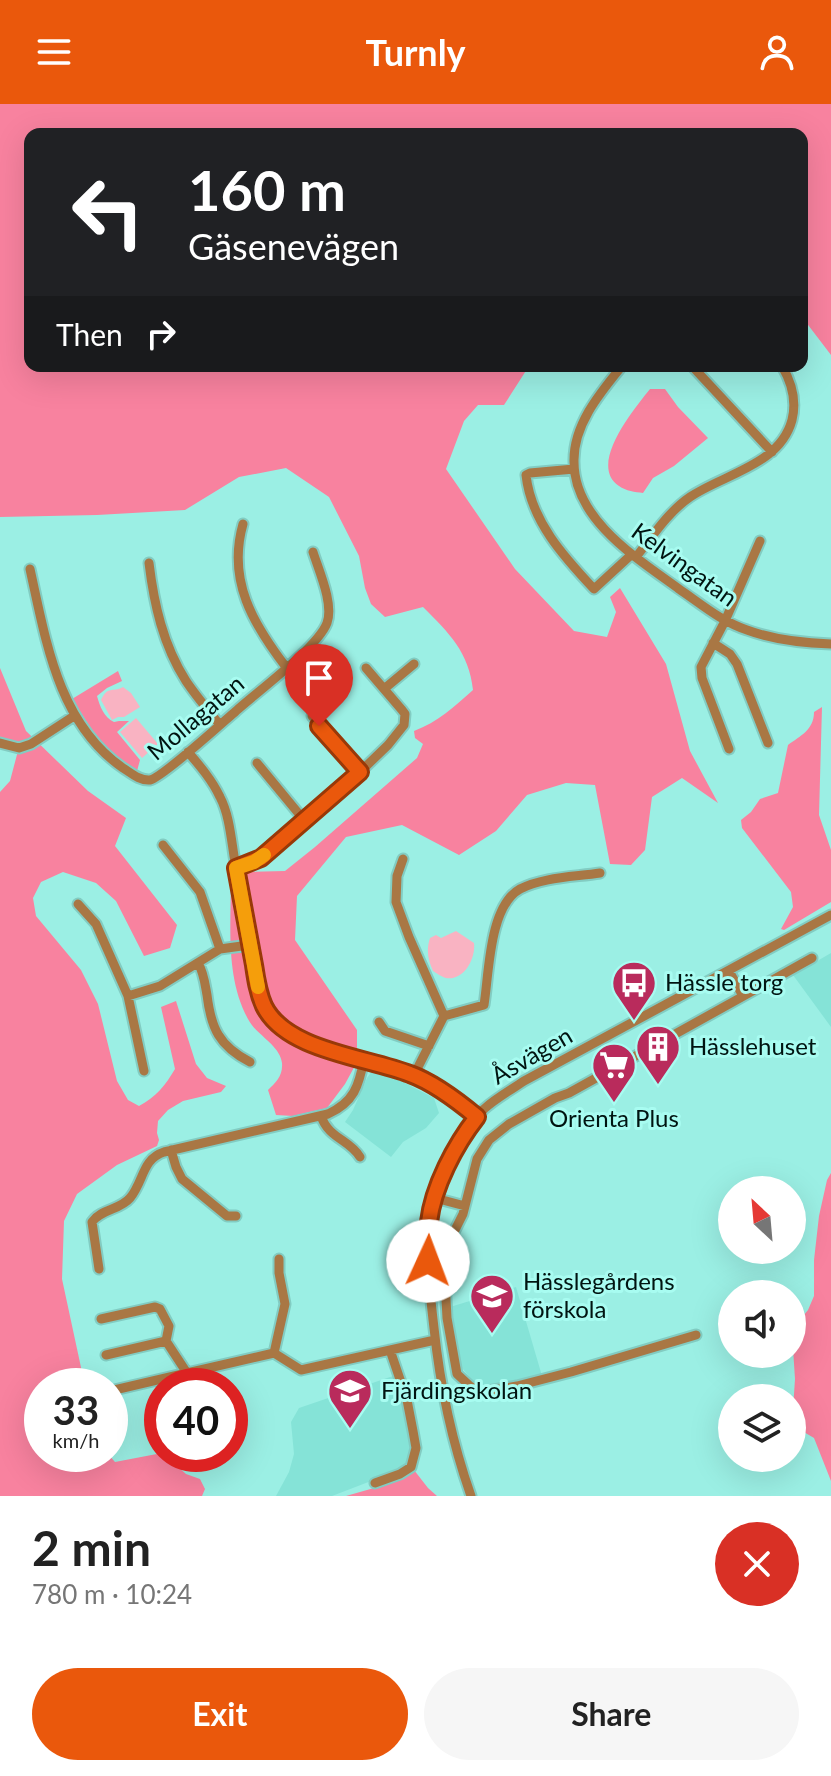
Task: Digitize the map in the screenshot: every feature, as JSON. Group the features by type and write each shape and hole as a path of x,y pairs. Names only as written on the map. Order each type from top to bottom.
{"street":[{"name":"Kelvingatan","path":"617,372 582,424 576,443 574,469 582,497 605,530 633,556 725,621 748,631 793,642 831,644"},
{"path":"698,372 772,452"},
{"path":"574,469 526,475 531,499 551,538 594,589 633,556 687,499 772,452 786,435 793,411 792,389 785,372"},
{"path":"243,524 239,537 239,573 245,599 266,640 286,667"},
{"path":"729,749 702,678 701,667 760,541"},
{"name":"Mollagatan","path":"30,569 48,647 74,716 106,756 138,778 147,780 156,778 188,752 321,634 329,618 328,600 313,552"},
{"path":"149,563 160,622 171,654 196,696 220,725"},
{"path":"713,643 730,654 737,664 768,743"},
{"path":"384,689 414,664"},
{"path":"236,868 261,858 360,772 404,725 405,714 366,668"},
{"path":"0,743 19,748 31,744 74,716"},
{"path":"312,716 360,772"},
{"path":"188,752 204,769 221,798 230,828 259,992 264,1006 279,1026 286,1033 310,1044 414,1075 477,1117"},
{"path":"257,763 304,820"},
{"path":"163,845 200,892 220,949"},
{"path":"403,859 397,876 396,902 444,1016"},
{"path":"414,1075 444,1016 484,1005 495,928 501,909 518,890 540,882 600,873"},
{"path":"78,904 96,924 128,996 144,1071"},
{"name":"Åsvägen","path":"471,1496 448,1415 429,1285 429,1223 453,1151 477,1117 524,1081 831,915"},
{"path":"128,996 160,986 220,949 249,945"},
{"path":"696,1335 517,1386 478,1391 457,1374 447,1318 444,1261 451,1238 460,1222 473,1168 482,1148 509,1124 812,958"},
{"path":"198,963 211,1024 221,1040 250,1062"},
{"path":"729,971 743,996"},
{"path":"379,1022 385,1031 429,1046"},
{"path":"99,1269 92,1222 97,1215 124,1204 136,1189 151,1158 171,1150 321,1116 342,1107 353,1095 364,1059"},
{"path":"321,1116 329,1132 358,1151 360,1157"},
{"path":"171,1150 182,1179 227,1216 236,1216"},
{"path":"435,1198 465,1206"},
{"path":"274,1353 285,1304 279,1259"},
{"path":"101,1319 155,1307 160,1309 169,1326 166,1341 184,1368"},
{"path":"209,1368 274,1353 301,1370 435,1340"},
{"path":"106,1355 166,1341"},
{"path":"375,1483 411,1467 416,1448 407,1400 390,1350"}],"shaded area":[{"path":"0,104 831,104 831,355 808,325 808,128 24,128 24,372 525,372 504,405 478,405 464,421 446,469 515,569 574,631 607,637 616,612 610,597 620,588 666,664 690,751 718,803 682,778 652,797 645,850 631,865 610,864 595,785 566,783 527,795 496,831 459,855 402,825 346,837 297,896 295,940 357,1030 357,1062 327,1108 293,1116 276,1115 268,1090 280,1075 282,1063 277,1051 248,1019 236,986 231,950 231,877 248,872 285,871 417,758 423,744 415,738 414,731 438,719 473,690 462,654 423,607 385,617 371,604 359,556 329,497 286,468 239,477 185,510 0,517"},
{"path":"650,389 665,389 708,438 674,466 653,478 643,493 619,486 611,477 608,465 617,437"},
{"path":"0,668 26,731 88,791 126,818 115,846 177,925 170,948 144,956 116,901 96,883 63,872 41,882 33,898 36,916 81,970 98,1004 117,1081 128,1100 139,1106 155,1095 175,1069 161,1007 176,1001 196,1064 207,1078 226,1086 221,1092 183,1101 168,1110 158,1121 157,1146 117,1165 77,1194 64,1221 62,1279 81,1368 24,1368 24,1472 128,1472 128,1460 144,1456 144,1472 184,1472 200,1479 205,1489 202,1496 0,1496 0,792 10,781 19,747 0,740"},
{"path":"118,671 122,681 97,696 111,720 129,721 117,732 140,760 137,771 109,751 72,699"},
{"path":"123,687 140,707 112,720 101,700 108,691"},
{"path":"822,707 819,815 831,850 831,902 784,930 781,929 793,907 791,892 742,828 741,820 760,799 778,793 788,745 806,732 814,712"},
{"path":"136,718 158,744 142,758 120,732"},
{"path":"456,931 474,943 473,955 463,972 446,978 433,971 428,955 429,942 436,935 441,938"},
{"path":"831,953 831,1027 793,975"},
{"path":"380,1070 434,1098 439,1113 426,1128 403,1142 391,1157 345,1122 367,1078 372,1071"},
{"path":"831,1173 831,1481 814,1438 806,1433 806,1384 795,1384 794,1368 806,1368 806,1312 814,1296 814,1260 827,1180"},
{"name":"Hässlegårdens förskola","path":"516,1287 542,1376 491,1388 472,1380 457,1362 450,1307"},
{"name":"Fjärdingskolan","path":"393,1376 410,1437 410,1459 405,1468 332,1496 276,1496 289,1472 294,1454 291,1422 299,1408"},
{"path":"414,1470 437,1496 346,1496 388,1484"}],"slow traffic":[{"path":"258,987 236,868 264,855"}],"place":[{"name":"Hässle torg","path":"634,1022"},
{"name":"Hässlehuset","path":"658,1086"},
{"name":"Orienta Plus","path":"614,1104"},
{"name":"Hässlegårdens förskola","path":"492,1335"},
{"name":"Fjärdingskolan","path":"350,1430"}],"route":[{"path":"319,726 360,772 261,858 236,868 256,979 270,1017 286,1033 310,1044 414,1075 477,1117 453,1151 435,1198 429,1223 428,1261"}]}
